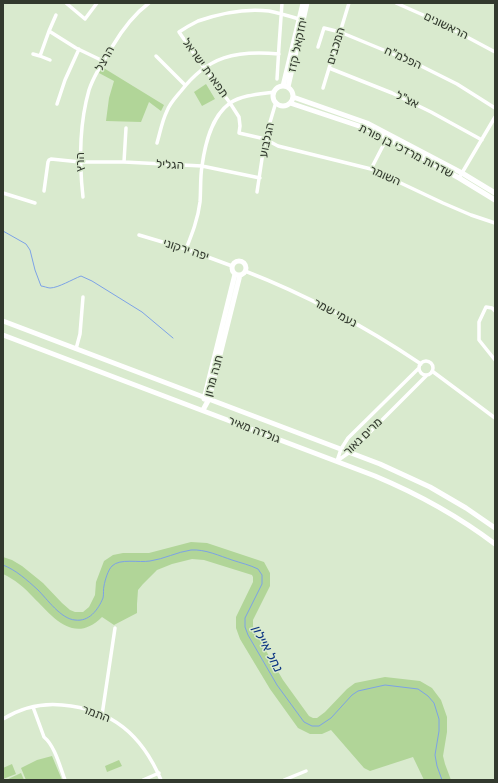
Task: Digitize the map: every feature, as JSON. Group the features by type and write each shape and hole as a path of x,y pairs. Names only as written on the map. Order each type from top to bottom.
{"main road":[{"name":"יחזקאל קזז","path":"286,87 303,3"},
{"name":"יחזקאל קזז","path":"286,87 307,3"},
{"path":"286,87 292,92 293,97 290,103 283,106 276,102 274,92 278,88 286,87"},
{"name":"שדרות מרדכי בן פורת","path":"293,97 367,123 461,176 495,200"},
{"name":"שדרות מרדכי בן פורת","path":"290,103 365,128 495,193"},
{"path":"236,262 242,262 245,266 245,271 244,273 237,275 232,271 232,266 236,262"},
{"name":"חנה מרון","path":"203,410 237,275"},
{"name":"גולדה מאיר","path":"3,321 350,452 396,471 430,487 494,525"},
{"name":"גולדה מאיר","path":"3,335 391,482 424,498 459,519 495,544"}],"street":[{"path":"66,3 85,19 97,3"},
{"name":"הרצל","path":"82,127 90,90 103,61 120,33 138,12 149,3"},
{"path":"278,79 282,3"},
{"name":"המכבים","path":"323,88 349,3"},
{"name":"הראשונים","path":"396,3 439,22 495,52"},
{"name":"תפארת ישראל","path":"265,139 239,134 239,117 179,32 197,22 233,12 248,10 269,11 282,14"},
{"path":"282,14 299,19"},
{"path":"40,56 56,15"},
{"name":"הפלמ\"ח","path":"318,47 324,28 340,32 415,63 457,84 495,108"},
{"path":"50,31 79,49 103,61"},
{"path":"57,104 65,80 79,49"},
{"path":"157,143 166,111 185,85 204,68 217,60 234,55 263,52 279,54"},
{"path":"33,54 50,60"},
{"path":"156,56 185,85"},
{"name":"אצ\"ל","path":"329,68 392,93 431,112 482,140"},
{"path":"186,249 196,221 200,202 202,166 210,130 216,119 230,103 242,98 274,92"},
{"name":"הגלבוע","path":"257,192 265,139 276,102"},
{"path":"461,176 495,117"},
{"name":"הרץ","path":"82,127 80,162 83,196"},
{"path":"124,162 126,128"},
{"path":"371,169 387,138"},
{"name":"השומר","path":"265,139 278,146 371,169 443,203 495,223"},
{"name":"הגליל","path":"44,190 45,174 49,160 51,159 80,162 124,162 202,166 260,178"},
{"path":"3,193 35,203"},
{"name":"יפה ירקוני","path":"139,235 186,249 232,266"},
{"name":"נעמי שמר","path":"245,271 294,292 350,320 398,348 421,364"},
{"path":"76,349 80,334 83,297"},
{"path":"495,311 492,308 486,307 480,322 479,340 495,360"},
{"path":"432,371 427,375 423,375 419,368 423,362 429,362 432,366 432,371 495,418"},
{"name":"מרים נאור","path":"337,461 341,449 348,438 419,368"},
{"name":"מרים נאור","path":"337,461 350,452 427,375"},
{"path":"102,715 115,628"},
{"path":"33,706 44,737 53,748 65,780"},
{"name":"התמר","path":"3,719 18,711 33,706 67,706 90,710 118,723 135,738 149,755 161,780"},
{"path":"284,780 306,771"},
{"path":"143,780 158,773"}],"green space":[{"path":"102,67 164,105 161,111 149,102 141,122 106,121 109,98 114,81 99,73"},
{"path":"206,84 215,99 202,106 194,92"},
{"path":"191,542 207,543 264,562 270,573 270,586 253,620 253,626 283,680 309,716 317,718 355,683 385,677 420,681 432,688 441,700 447,717 447,732 443,756 451,780 424,780 413,757 370,771 364,768 331,730 322,734 310,734 298,728 270,689 240,639 236,628 236,617 253,582 252,575 204,560 192,559 172,564 157,570 138,590 137,613 114,625 102,617 92,625 82,628 73,628 56,620 23,587 3,574 3,557 22,566 43,583 70,610 75,612 83,612 89,607 95,595 96,582 104,561 113,555 123,553 149,553"},
{"path":"52,756 62,780 26,780 21,768 37,760"},
{"path":"119,760 122,766 107,772 105,766"},
{"path":"12,764 16,774 3,779 3,768"},
{"path":"21,773 24,780 6,780"}],"waterway":[{"path":"3,231 26,244 30,250 41,286 53,288 81,276 92,281 142,312 173,338"},
{"name":"נחל איילון","path":"3,565 26,579 65,616 75,620 85,619 96,611 103,598 108,573 112,566 120,562 150,561 186,551 196,550 212,553 258,569 262,575 262,584 245,618 245,627 248,635 277,685 304,722 312,726 319,726 331,718 352,695 358,691 385,685 418,689 428,696 434,703 439,719 439,731 435,755 442,780"}]}
